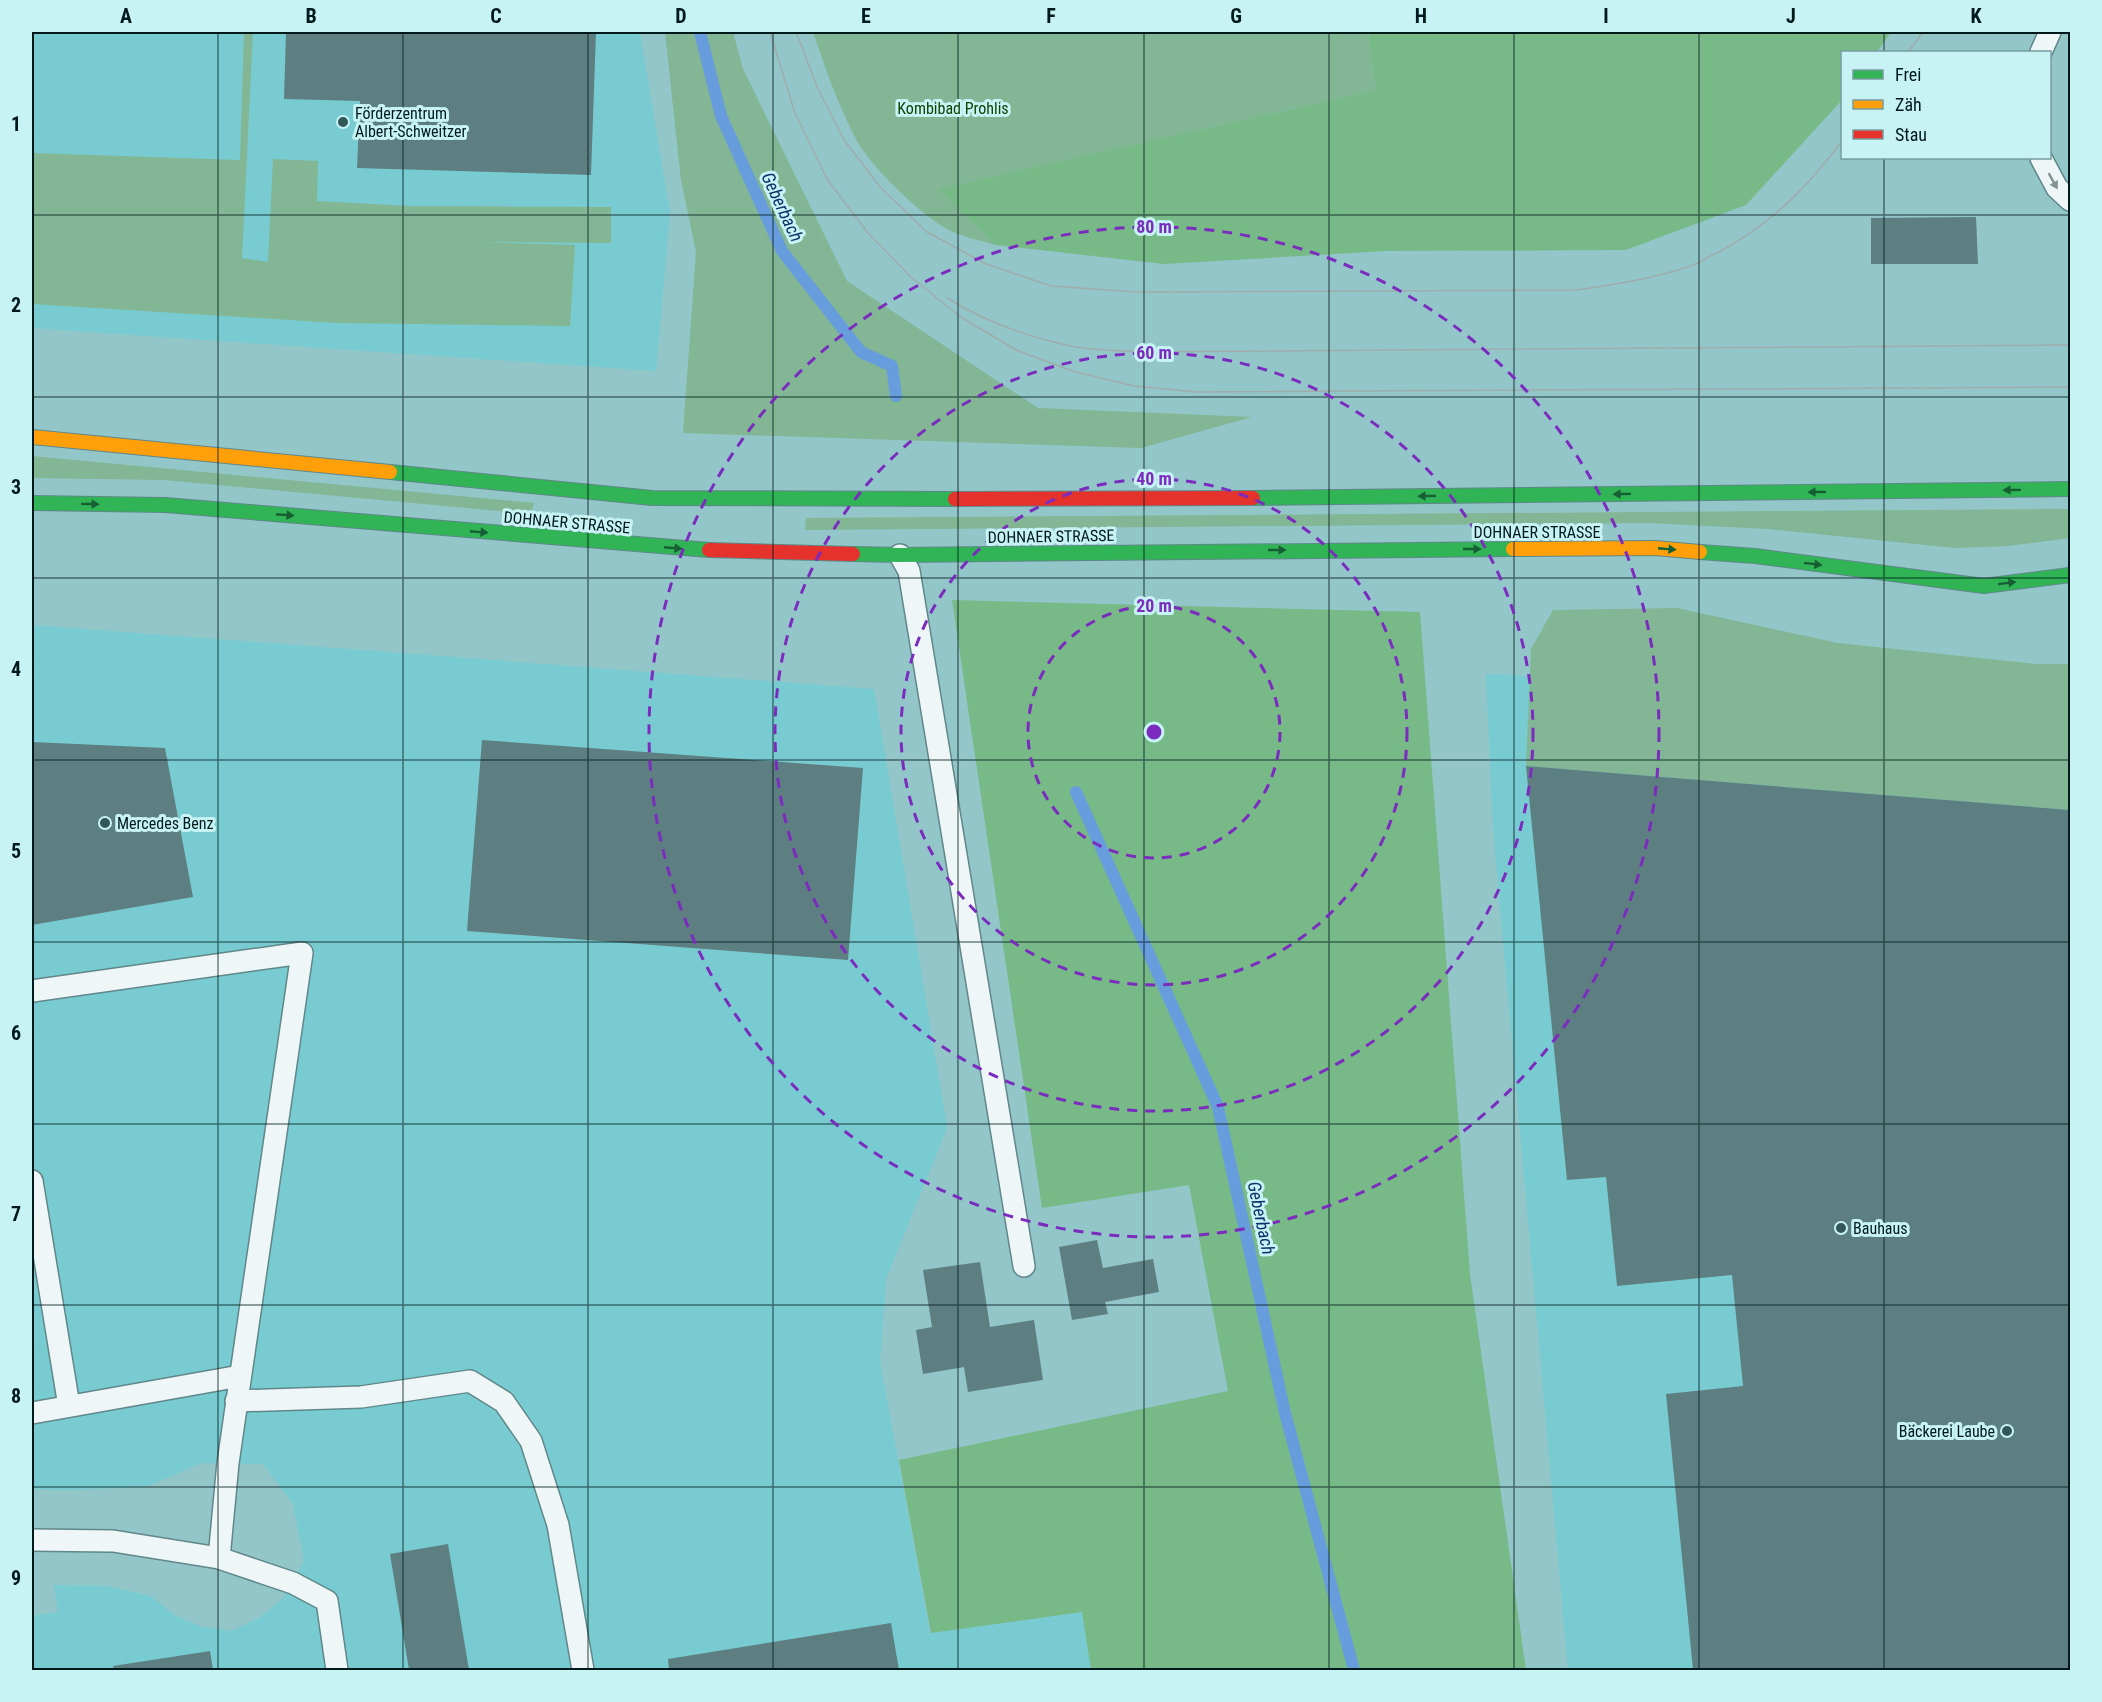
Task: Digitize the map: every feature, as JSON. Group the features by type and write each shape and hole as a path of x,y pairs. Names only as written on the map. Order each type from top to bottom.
{"main road":[{"name":"DOHNAER STRASSE","path":"32,437 652,498 1122,499 2070,489"},
{"name":"DOHNAER STRASSE","path":"32,503 165,505 682,549 900,555 1655,548 1755,556 1983,586 2070,575"}],"lane":[{"path":"2041,51 2050,32"},
{"path":"2042,159 2056,188 2070,200"},
{"path":"900,555 909,571 1024,1266"},
{"path":"32,990 302,953 236,1401 219,1558"},
{"path":"32,1180 69,1406"},
{"path":"32,1413 240,1376"},
{"path":"236,1401 361,1397 470,1381 504,1402 531,1441 558,1525 583,1671"},
{"path":"32,1540 113,1541 219,1558 293,1583 327,1601 337,1671"}],"shaded area":[{"name":"Förderzentrum Albert-Schweitzer","path":"32,32 640,32 670,213 656,371 32,328"},
{"path":"32,625 874,689 947,1128 886,1279 880,1362 930,1632 1083,1612 1091,1670 32,1670 32,1616 58,1612 54,1585 106,1586 151,1596 174,1615 202,1627 231,1631 259,1618 284,1598 304,1560 293,1504 263,1464 201,1463 146,1487 32,1489"},
{"name":"Bauhaus","path":"1486,674 2070,700 2070,1670 1568,1670 1493,828"}],"green space":[{"path":"244,32 253,32 242,258 268,262 273,159 318,161 317,201 410,206 611,207 611,243 475,242 575,245 570,326 338,323 32,304 32,153 240,160"},
{"path":"665,32 733,32 743,69 847,281 1038,408 1252,417 1141,448 683,433 696,252 681,180"},
{"name":"Kombibad Prohlis","path":"813,32 1368,32 1376,90 939,189 995,245 958,234 936,222 897,188 872,162 856,139 843,113"},
{"path":"1368,32 1891,32 1878,51 1841,51 1841,101 1746,205 1626,250 1385,251 1164,264 995,245 938,189 1376,90"},
{"path":"32,456 534,503 531,514 164,480 32,478"},
{"path":"2070,509 2070,538 2008,546 1955,548 1768,529 1648,523 805,530 806,518"},
{"path":"952,600 1420,612 1470,1274 1526,1670 1091,1670 1082,1612 931,1633 899,1460 1228,1391 1189,1185 1042,1208"},
{"path":"1677,608 1838,643 2036,664 2070,664 2070,810 1526,766 1531,649 1553,610"}],"building":[{"path":"286,32 596,32 591,175 357,168 360,101 284,99"},
{"path":"1976,217 1978,264 1871,264 1871,218"},
{"path":"482,740 863,768 848,960 467,931"},
{"name":"Mercedes Benz","path":"32,742 165,748 193,897 32,925"},
{"name":"Bauhaus","path":"1526,766 2070,810 2070,1670 1693,1670 1666,1394 1743,1386 1732,1275 1617,1286 1606,1177 1567,1180"},
{"path":"1097,1240 1103,1268 1153,1259 1159,1292 1105,1302 1108,1314 1072,1320 1059,1247"},
{"path":"980,1262 990,1327 1034,1320 1043,1380 968,1392 964,1367 923,1374 916,1330 932,1327 923,1270"},
{"path":"448,1544 469,1670 409,1670 390,1554"},
{"path":"891,1623 899,1670 669,1670 668,1659"},
{"path":"210,1651 213,1670 114,1670 113,1666"}],"waterway":[{"name":"Geberbach","path":"700,32 721,116 782,251 861,352 892,366 896,396"},
{"name":"Geberbach","path":"1076,792 1218,1107 1285,1413 1354,1670"}],"tram line":[{"path":"770,32 795,113 827,179 868,233 911,277 959,316 1016,350 1072,371 1134,386 1196,392 2070,387"},
{"path":"796,32 818,89 844,140 880,187 927,232 986,264 1051,286 1136,292 1576,290 1632,281 1692,266 1736,242 1771,217 1801,190 1841,142"},
{"path":"1909,51 1923,32"},
{"path":"947,298 991,321 1039,338 1079,348 1140,352 2070,345"}],"traffic: fast":[{"path":"390,472 652,498 955,499"},
{"path":"1253,498 2070,489"},
{"path":"32,503 165,505 709,550"},
{"path":"853,554 1513,549"},
{"path":"1700,552 1755,556 1984,586 2070,575"}],"traffic: slow":[{"path":"32,437 390,472"},
{"path":"1513,549 1655,548 1700,552"}],"traffic: jam":[{"path":"955,499 1253,498"},
{"path":"709,550 853,554"}],"place":[{"name":"Förderzentrum Albert-Schweitzer","path":"343,122"},
{"name":"Mercedes Benz","path":"105,823"},
{"name":"Bauhaus","path":"1841,1228"},
{"name":"Bäckerei Laube","path":"2007,1431"}]}
